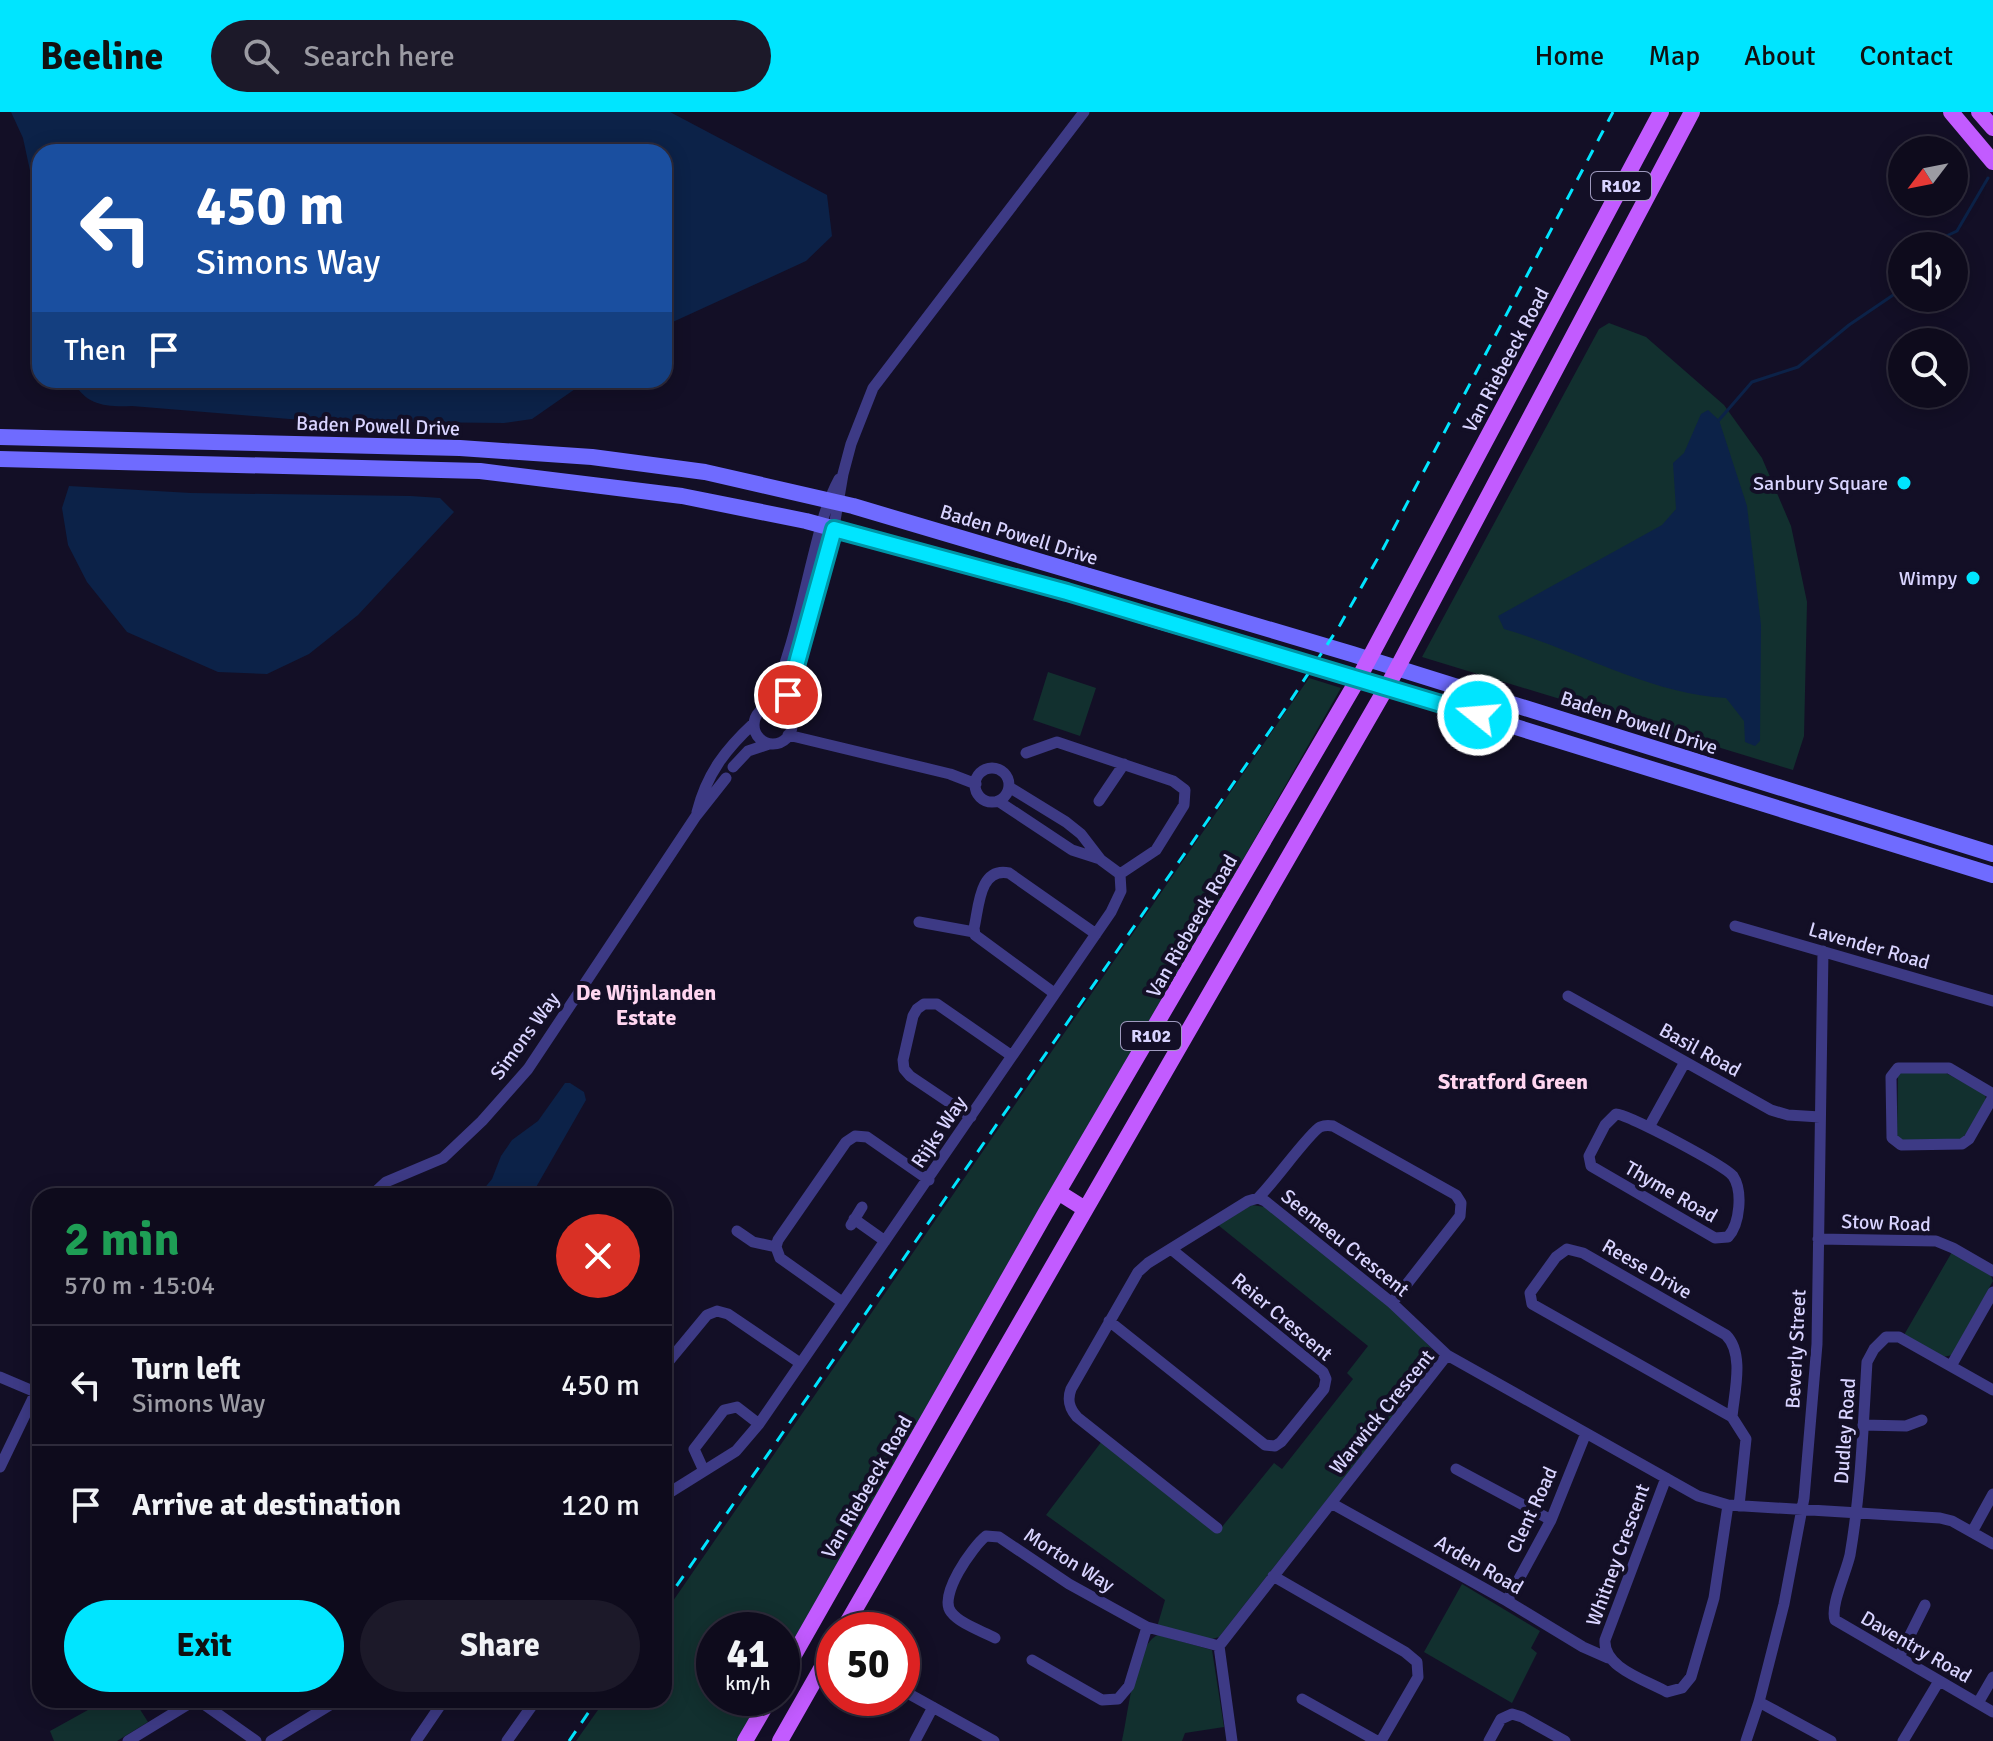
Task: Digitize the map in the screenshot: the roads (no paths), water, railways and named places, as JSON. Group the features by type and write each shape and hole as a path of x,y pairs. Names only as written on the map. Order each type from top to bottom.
{"main road":[{"name":"Van Riebeeck Road","path":"800,1644 1058,1192 1361,674 1661,112"},
{"name":"R102","path":"853,1612 1393,676 1692,112"},
{"path":"1951,112 1993,162"},
{"path":"1979,112 1993,128"},
{"name":"Baden Powell Drive","path":"0,437 460,448 592,457 705,472 834,501 1428,678 1993,854"},
{"name":"Baden Powell Drive","path":"0,459 480,471 682,496 828,527 1067,592 1417,696 1993,875"},
{"path":"1058,1192 1085,1209"},
{"path":"883,1498 909,1515"},
{"path":"780,1741 816,1678"},
{"path":"745,1741 760,1716"}],"street":[{"path":"828,527 776,690 768,707 759,713 754,723 756,734 769,744 780,743 788,735 791,725 784,711 828,527 834,501 851,444 873,388 1084,112"},
{"path":"768,707 784,711"},
{"name":"Simons Way","path":"696,816 710,774 725,752 754,723"},
{"path":"788,735 950,774 976,784"},
{"path":"1009,787 1081,834 1101,860 1120,874 1156,850 1177,818 1186,797 1185,790 1173,781 1057,742 1026,753"},
{"name":"Simons Way","path":"380,1188 386,1182 443,1158 482,1121 528,1069 696,816 748,751 769,744"},
{"path":"1099,801 1124,764"},
{"path":"998,801 1007,795 1009,787 1005,774 995,769 980,774 976,784 982,799 998,801 1072,850 1101,860"},
{"path":"1039,827 1050,811"},
{"path":"1054,993 979,941 974,932 985,883 1001,871 1013,875 1096,934"},
{"name":"Rijks Way","path":"672,1491 736,1451 759,1424 1096,934 1117,902 1121,891 1120,874"},
{"path":"919,922 974,932"},
{"name":"Lavender Road","path":"1735,926 1993,1001"},
{"name":"Beverly Street","path":"1746,1741 1784,1604 1802,1508 1817,1344 1823,951"},
{"name":"Basil Road","path":"1568,996 1779,1114 1820,1117"},
{"path":"971,1117 904,1069 903,1060 914,1012 924,1004 937,1004 1012,1056"},
{"path":"1649,1127 1685,1062"},
{"path":"1898,1068 1949,1068 1993,1096 1969,1139 1962,1144 1901,1145 1892,1138 1891,1077 1898,1068"},
{"name":"Thyme Road","path":"1616,1114 1649,1127 1730,1173 1737,1188 1737,1224 1728,1237 1715,1238 1589,1164 1589,1156 1597,1139 1609,1119 1616,1114"},
{"path":"1258,1198 1275,1182 1316,1130 1328,1125 1456,1195 1461,1203 1460,1216 1392,1303"},
{"path":"842,1302 783,1261 777,1255 776,1247 846,1142 852,1138 867,1137 929,1180"},
{"name":"Seemeeu Crescent","path":"1217,1528 1077,1417 1070,1408 1068,1398 1071,1389 1138,1272 1248,1201 1258,1198 1392,1303 1447,1355"},
{"path":"862,1207 852,1222 885,1241"},
{"path":"737,1231 753,1242 776,1247"},
{"name":"Stow Road","path":"1818,1239 1936,1241 1993,1271"},
{"name":"Reier Crescent","path":"1109,1321 1263,1443 1272,1446 1281,1442 1324,1389 1326,1379 1323,1372 1171,1249"},
{"name":"Reese Drive","path":"1732,1417 1736,1354 1726,1335 1583,1253 1567,1249 1556,1257 1530,1293 1532,1304 1732,1417 1746,1439 1734,1505"},
{"path":"1951,1366 1993,1292"},
{"path":"672,1357 707,1315 717,1311 728,1314 800,1363"},
{"name":"Dudley Road","path":"1858,1512 1867,1362 1886,1337 1899,1337 1993,1390"},
{"name":"Warwick Crescent","path":"1219,1646 1447,1355 1698,1496 1734,1505 1940,1518 1952,1521 1993,1544"},
{"path":"0,1377 32,1390"},
{"path":"0,1467 32,1405"},
{"path":"704,1471 694,1449 724,1410 737,1407 759,1424"},
{"path":"1863,1425 1906,1426 1922,1420"},
{"name":"Clent Road","path":"1507,1601 1551,1520 1586,1433"},
{"path":"1456,1469 1551,1520"},
{"name":"Whitney Crescent","path":"1666,1478 1605,1640 1604,1650 1608,1658 1667,1692 1688,1684 1714,1598 1734,1505"},
{"path":"1972,1532 1993,1494"},
{"name":"Arden Road","path":"1331,1503 1583,1647 1608,1658"},
{"name":"Daventry Road","path":"1858,1512 1846,1572 1834,1603 1835,1620 1993,1712"},
{"name":"Morton Way","path":"995,1638 953,1616 948,1608 947,1596 974,1545 986,1536 999,1537 1069,1584 1147,1627 1219,1646"},
{"path":"1273,1576 1405,1652 1417,1662 1418,1677 1379,1741 1302,1699"},
{"path":"1899,1657 1925,1605"},
{"path":"1032,1660 1102,1700 1118,1699 1129,1686 1147,1627"},
{"path":"1219,1646 1232,1741"},
{"path":"1978,1703 1993,1677"},
{"path":"1903,1741 1939,1681"},
{"path":"920,1700 994,1741"},
{"path":"1759,1702 1831,1741"},
{"path":"915,1741 933,1707"},
{"path":"128,1741 184,1708"},
{"path":"209,1708 256,1741"},
{"path":"271,1741 325,1708"},
{"path":"416,1741 439,1708"},
{"path":"507,1741 530,1708"},
{"path":"1489,1741 1501,1719 1512,1714 1565,1741"}],"water":[{"path":"11,112 670,112 827,195 832,236 806,261 672,322 672,144 32,144 32,180 23,138"},
{"path":"577,388 532,419 504,423 313,421 114,406 90,400 78,389"},
{"path":"1708,410 1719,420 1747,506 1761,625 1760,741 1755,746 1745,742 1744,721 1726,698 1670,689 1642,680 1504,629 1498,616 1662,525 1676,509 1673,463 1684,453 1701,414"},
{"path":"69,486 191,493 411,496 440,498 454,512 358,615 309,654 267,674 218,672 127,632 87,582 68,545 62,508"},
{"path":"565,1083 584,1092 586,1100 536,1188 485,1188 512,1140 538,1121"}],"waterway":[{"path":"1955,232 1988,178"},
{"path":"1719,420 1752,382 1798,367 1849,325 1888,299"}],"railway":[{"path":"672,1592 1287,706 1340,625 1613,112"},
{"path":"569,1741 592,1708"}],"place":[{"name":"Sanbury Square","path":"1904,483"},
{"name":"Wimpy","path":"1973,578"}],"district":[{"name":"De Wijnlanden Estate","path":"646,1004"},
{"name":"Stratford Green","path":"1513,1081"}]}
